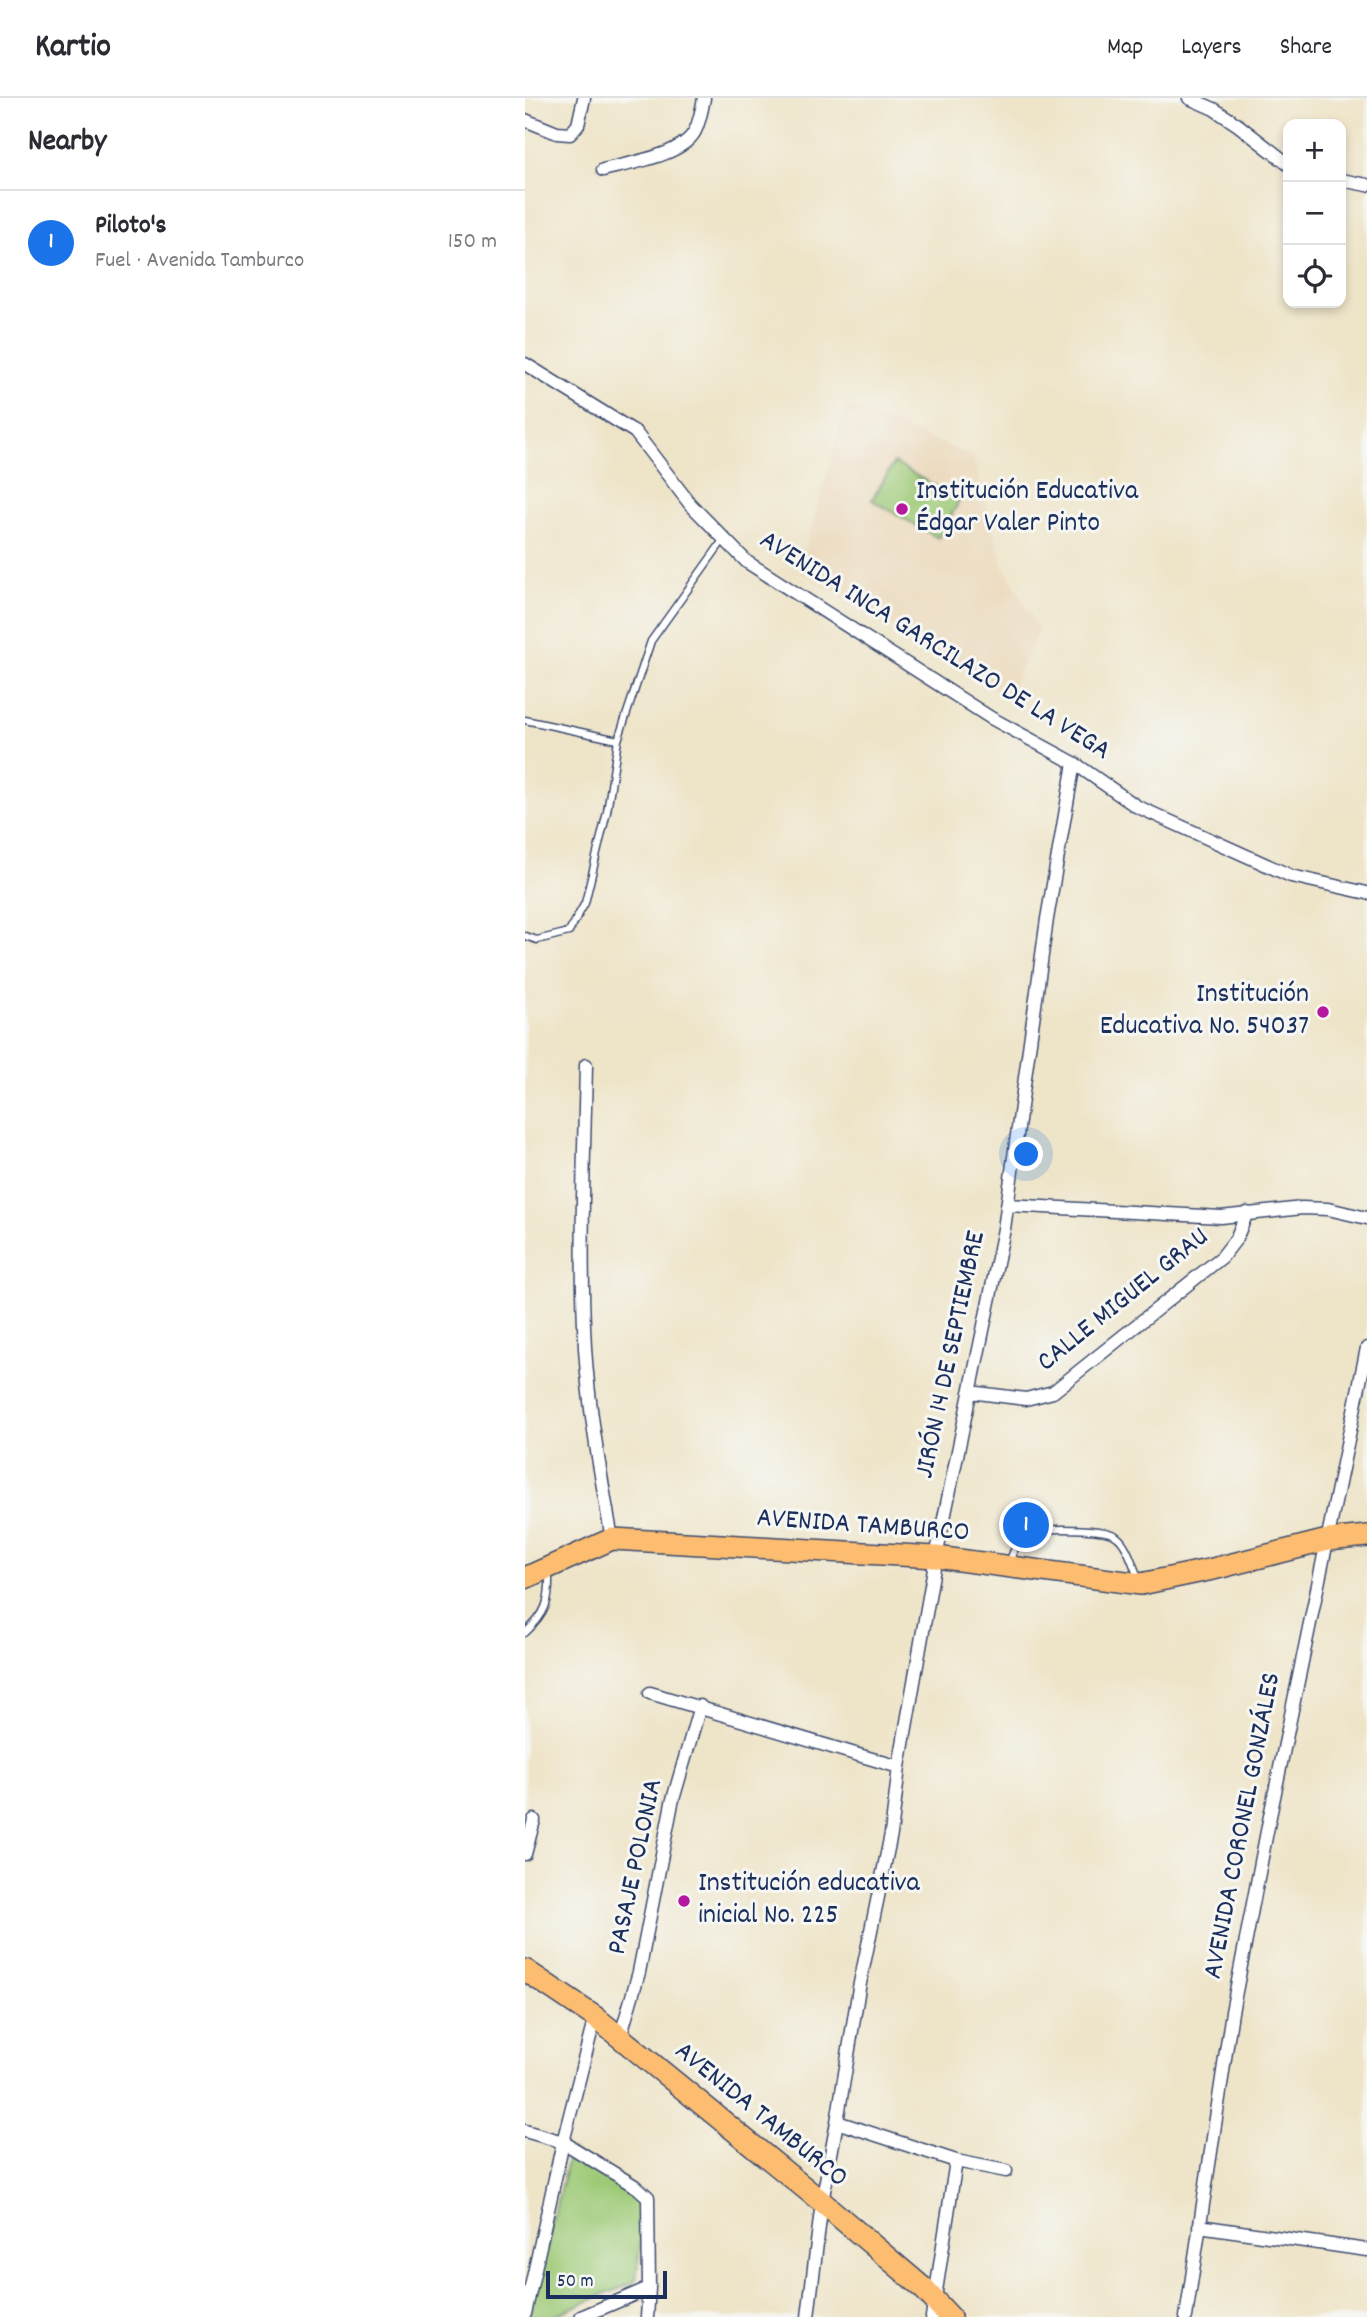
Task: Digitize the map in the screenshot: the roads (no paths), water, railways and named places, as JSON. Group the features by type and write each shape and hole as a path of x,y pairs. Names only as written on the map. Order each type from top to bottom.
{"highway":[{"name":"AVENIDA TAMBURCO","path":"525,1578 612,1539 936,1557 1141,1584 1328,1540 1367,1536"},
{"name":"AVENIDA TAMBURCO","path":"525,1970 595,2017 822,2202 922,2287 933,2309 950,2317"}],"street":[{"path":"525,120 557,133 570,134 578,125 584,98"},
{"path":"603,170 649,158 683,144 696,130 705,98"},
{"path":"1189,98 1214,109 1283,160"},
{"path":"1346,181 1367,185"},
{"name":"AVENIDA INCA GARCILAZO DE LA VEGA","path":"525,364 635,432 690,504 747,562 991,718 1074,763 1136,806 1291,876 1367,893"},
{"name":"JIRÓN 14 DE SEPTIEMBRE","path":"808,2317 822,2202 859,1988 891,1834 899,1767 936,1557 1007,1205 1047,919 1074,763"},
{"path":"586,1065 583,1296 585,1352 597,1452 612,1539"},
{"path":"1007,1205 1221,1217 1302,1208 1328,1209 1367,1218"},
{"name":"CALLE MIGUEL GRAU","path":"970,1392 1026,1399 1053,1392 1222,1257 1236,1239 1247,1213"},
{"name":"AVENIDA CORONEL GONZÁLES","path":"1186,2317 1232,2012 1367,1348"},
{"path":"650,1693 899,1767"},
{"name":"PASAJE POLONIA","path":"620,2038 639,1972 673,1803 700,1706"},
{"path":"525,1854 534,1820"},
{"path":"525,2314 563,2141 595,2017"},
{"path":"837,2122 956,2161 1006,2171"},
{"path":"525,2131 563,2141 648,2197 647,2317"},
{"path":"933,2309 956,2161"},
{"path":"1199,2226 1367,2250"},
{"path":"581,2317 649,2288"}],"lane":[{"path":"525,936 537,940 569,932 585,903 607,812 618,740 652,641 724,539"},
{"path":"525,720 618,740"},
{"path":"1008,1567 1017,1543 1030,1533 1043,1530 1104,1531 1117,1536 1126,1548 1141,1584"},
{"path":"525,1633 541,1618 550,1594 549,1567"}],"place":[{"name":"Institución Educativa Édgar Valer Pinto","path":"902,509"},
{"name":"Institución Educativa No. 54037","path":"1323,1012"},
{"name":"Piloto's","path":"1026,1525"},
{"name":"Institución educativa inicial No. 225","path":"684,1901"}]}
